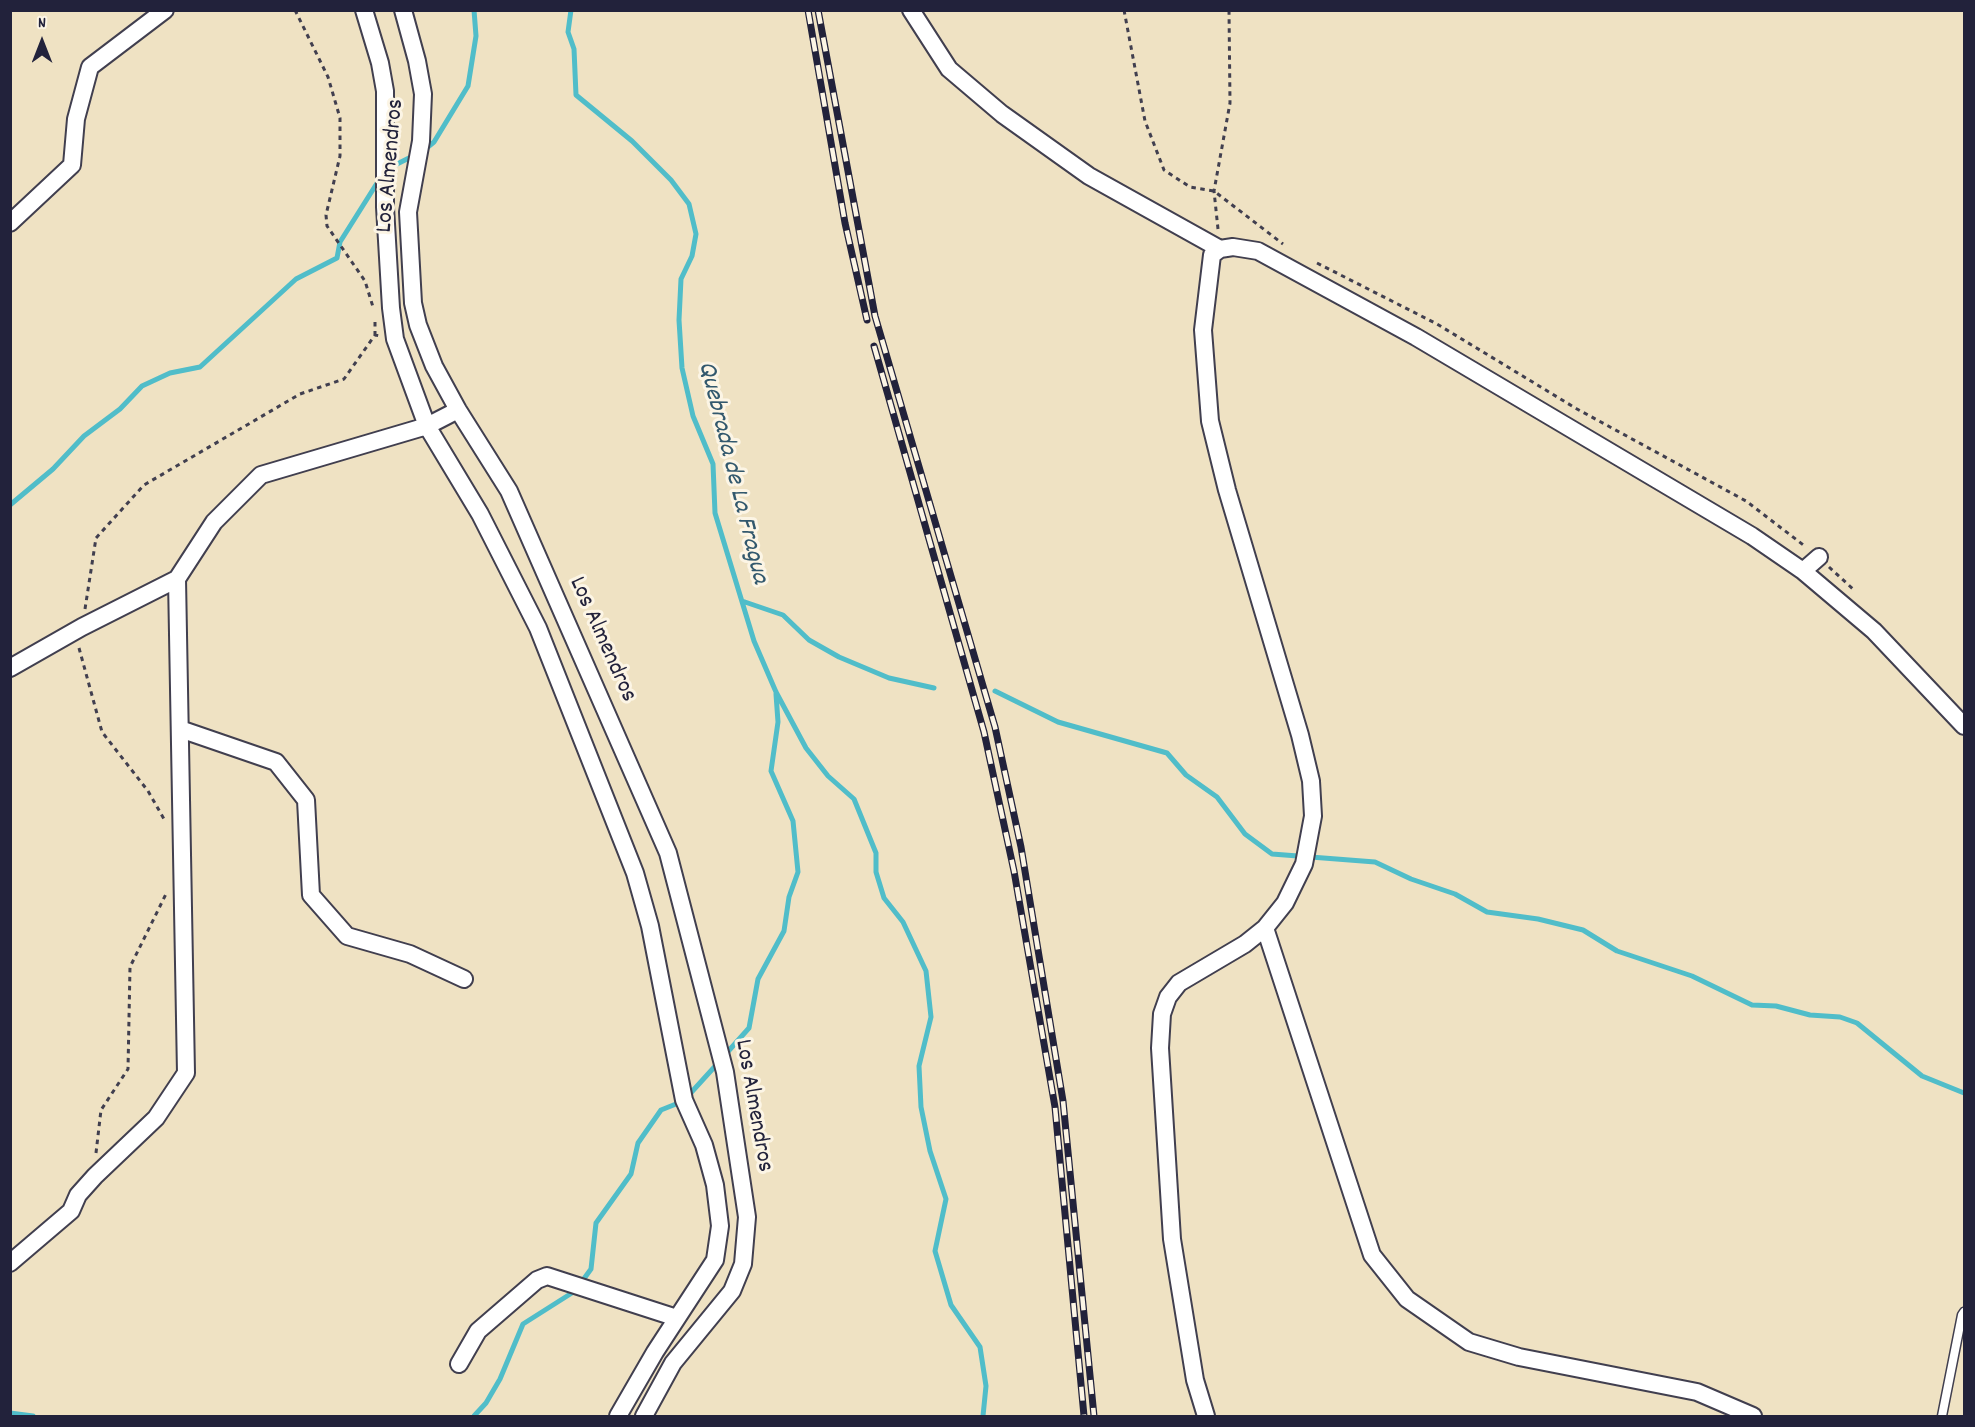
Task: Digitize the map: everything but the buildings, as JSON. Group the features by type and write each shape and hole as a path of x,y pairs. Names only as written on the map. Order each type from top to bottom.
{"street":[{"path":"10,223 72,165 76,119 90,67 165,10"},
{"name":"Los Almendros","path":"364,10 380,63 385,91 385,207 393,327 405,369 427,426 480,514 538,628 635,873 650,926 684,1100 704,1145 719,1216 716,1260 677,1318 618,1416"},
{"name":"Los Almendros","path":"403,10 419,69 424,110 421,141 408,212 413,303 418,326 434,366 508,491 668,853 725,1072 747,1217 743,1264 732,1291 673,1363 644,1416"},
{"path":"911,10 949,69 1002,114 1089,176 1220,249"},
{"path":"1206,1416 1195,1380 1172,1239 1160,1048 1162,1014 1168,997 1179,983 1245,944 1265,928 1285,903 1304,864 1313,816 1311,781 1288,691 1227,490 1210,421 1203,330 1212,255 1220,249 1233,247 1258,251 1406,332 1752,536 1803,571 1874,631 1965,726"},
{"path":"10,668 82,627 177,579 213,522 261,475 427,426 458,410"},
{"path":"1803,571 1819,557"},
{"path":"10,1263 71,1210 78,1195 95,1176 156,1118 186,1073 177,579"},
{"path":"180,729 276,762 306,800 311,895 347,936 411,954 464,980"},
{"path":"1265,928 1372,1255 1407,1299 1468,1342 1519,1357 1697,1392 1754,1416"},
{"path":"459,1364 478,1331 537,1280 547,1276 677,1318"},
{"path":"695,1291 725,1300"}],"lane":[{"path":"1942,1416 1962,1315 1965,1312"}],"path":[{"path":"295,10 328,77 340,118 340,156 326,215 327,226 365,281 373,306 375,335"},
{"path":"1124,10 1145,121 1164,170 1190,187 1214,191"},
{"path":"1220,249 1214,191 1230,103 1229,10"}],"waterway":[{"path":"423,151 434,142 468,86 476,36 474,10"},
{"name":"Quebrada de La Fragua","path":"571,10 568,32 574,49 576,95 632,141 671,180 689,204 696,234 692,256 681,279 679,320 682,368 693,416 713,464 715,513 754,641 776,692 806,748 828,776 854,799 876,853 876,872 884,898 903,922 926,971 931,1017 919,1066 921,1107 930,1151 946,1199 935,1251 951,1305 980,1347 986,1386 983,1416"},
{"path":"389,168 415,155"},
{"path":"10,505 53,469 84,436 120,409 142,386 170,373 200,367 296,279 337,258 340,242 379,180"},
{"path":"742,601 783,615 809,640 839,657 889,678 934,688"},
{"path":"995,691 1058,722 1167,753 1186,775 1217,797 1245,834 1272,854 1375,862 1411,879 1455,894 1487,912 1538,919 1583,930 1617,951 1692,976 1752,1005 1776,1006 1810,1015 1840,1017 1857,1023 1922,1076 1964,1093"},
{"path":"724,1056 749,1028 758,979 784,931 789,897 798,872 793,821 771,771 778,722 776,694"},
{"path":"688,1096 718,1063"},
{"path":"474,1416 486,1403 500,1379 523,1324 575,1291 591,1269 596,1223 631,1174 638,1143 661,1110 681,1102"},
{"path":"10,1413 33,1416"}],"railway":[{"path":"808,10 845,223 867,320"},
{"path":"818,10 875,316 995,727 1021,847 1063,1101 1094,1416"},
{"path":"874,346 984,732 1014,871 1055,1107 1084,1416"}]}
